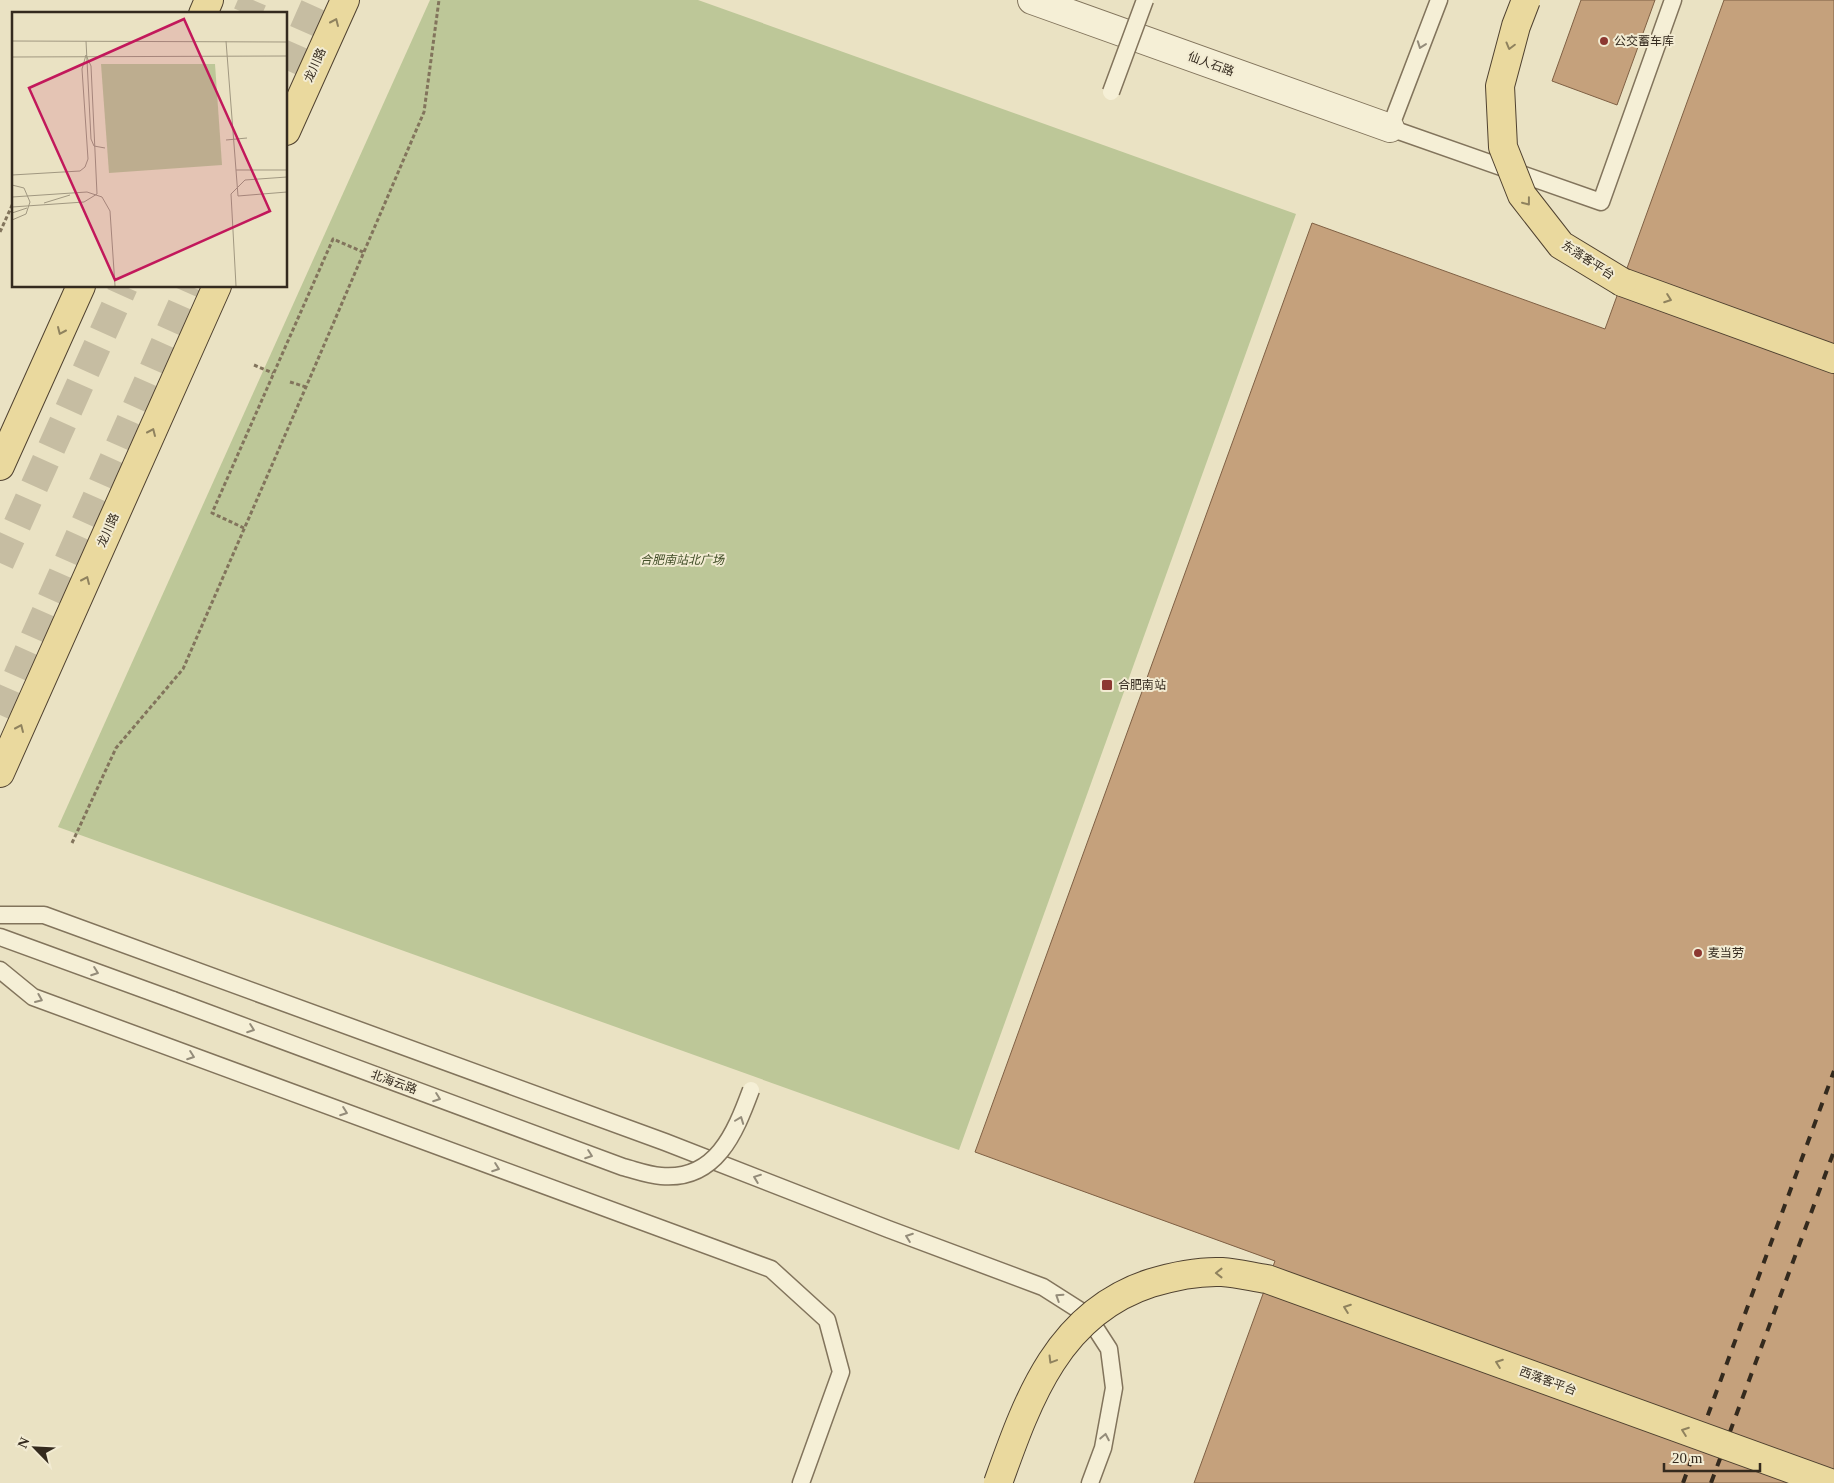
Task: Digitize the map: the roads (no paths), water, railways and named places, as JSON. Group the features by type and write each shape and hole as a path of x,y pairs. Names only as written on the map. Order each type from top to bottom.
{"main road":[{"path":"204,12 209,0"},
{"name":"龙川路","path":"288,127 345,0"},
{"name":"东落客平台","path":"1526,0 1516,26 1500,86 1503,147 1522,195 1561,245 1622,282 1834,359"},
{"path":"0,466 80,288"},
{"name":"龙川路","path":"0,773 216,288"},
{"name":"西落客平台","path":"1002,1476 1035,1388 1060,1346 1093,1313 1132,1289 1176,1275 1222,1272 1267,1279 1830,1483"}],"street":[{"name":"仙人石路","path":"1032,0 1390,128"}],"lane":[{"path":"1110,92 1145,0"},
{"path":"1439,0 1390,128 1601,202 1674,0"},
{"path":"0,915 44,915 665,1142 888,1229 1043,1286 1087,1316 1110,1349 1114,1388 1103,1448 1090,1483"},
{"name":"北海云路","path":"0,937 623,1167 662,1176 691,1173 722,1153 738,1126 751,1090"},
{"path":"0,970 33,997 771,1269 827,1320 841,1372 801,1483"}],"tunnel":[{"path":"248,12 253,0"},
{"path":"288,65 317,0"},
{"path":"0,563 123,288"},
{"path":"0,715 189,288"}],"railway":[{"path":"1683,1483 1834,1071"},
{"path":"1711,1483 1834,1151"}],"place":[{"name":"公交蓄车库","path":"1604,41"},
{"name":"合肥南站","path":"1107,685"},
{"name":"麦当劳","path":"1698,953"}],"park label":[{"name":"合肥南站北广场","path":"682,560"}]}
